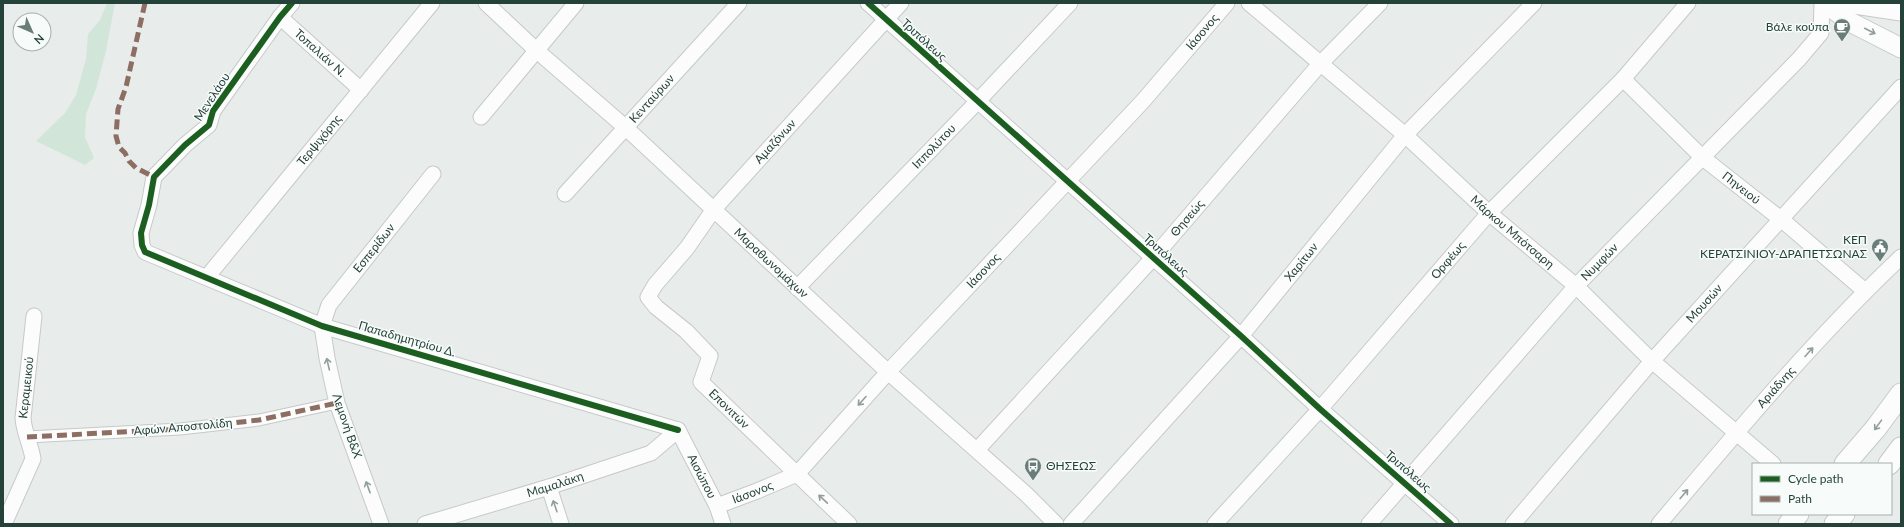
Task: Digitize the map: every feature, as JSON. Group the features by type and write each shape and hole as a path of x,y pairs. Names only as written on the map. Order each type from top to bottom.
{"main road":[{"path":"1846,463 1876,428 1901,394"},
{"path":"1890,463 1901,448"},
{"path":"1789,524 1797,515"},
{"path":"1835,524 1843,515"}],"street":[{"name":"Μενελάου","path":"142,245 141,233 149,205 154,177 185,145 209,125 213,111 280,17 292,3"},
{"name":"Τερψιχόρης","path":"207,277 432,3"},
{"name":"Μαραθωνομάχων","path":"486,3 536,50 625,126 797,288 888,372 1026,494 1056,524"},
{"path":"481,117 576,3"},
{"name":"Κενταύρων","path":"565,194 625,126 739,3"},
{"name":"Τριπόλεως","path":"868,3 977,102 1241,336 1320,409 1451,524"},
{"name":"Αμαζόνων","path":"655,285 687,248 714,209 901,3"},
{"name":"Ιππολύτου","path":"797,288 977,102 1070,3"},
{"name":"Ιάσονος","path":"717,506 797,474 888,372 1066,181 1143,101 1227,3"},
{"name":"Μάρκου Μπότσαρη","path":"1249,3 1405,135 1489,213 1576,286 1652,360 1772,463"},
{"name":"Θησεώς","path":"977,450 1153,258 1320,64 1380,3"},
{"name":"Χαρίτων","path":"1071,524 1241,336 1405,135 1534,3"},
{"name":"Ορφέως","path":"1215,524 1320,409 1489,213 1623,78 1688,3"},
{"name":"Νυμφών","path":"1370,524 1576,286 1799,59 1821,33 1822,3"},
{"path":"1825,3 1850,22 1901,48"},
{"path":"1848,3 1901,11"},
{"name":"Τοπαλιάν Ν.","path":"280,17 360,90"},
{"name":"Πηνειού","path":"1623,78 1703,158 1782,220 1864,291"},
{"name":"Μουσών","path":"1513,524 1652,360 1782,220 1901,87"},
{"name":"Εσπερίδων","path":"322,326 329,305 433,174"},
{"name":"Παπαδημητρίου Δ.","path":"142,245 145,252 322,326 678,430"},
{"name":"Αριάδνης","path":"1659,524 1736,433 1864,291 1901,257"},
{"name":"Επονιτών","path":"655,285 648,297 656,306 686,331 710,356 701,382 849,524"},
{"name":"Κεραμεικού","path":"4,524 33,459 32,448 24,430 23,418 34,316"},
{"name":"Λεμονή Β&Χ","path":"322,326 327,358 338,403 381,524"},
{"name":"Αφών Αποστολίδη","path":"27,437 187,428 259,420 338,403"},
{"name":"Μαμαλάκη","path":"426,524 549,487 651,453 678,430"},
{"name":"Αισώπου","path":"678,430 717,506 723,524"},
{"path":"549,487 561,524"}],"green space":[{"path":"107,3 115,3 106,51 96,89 86,114 85,137 94,158 85,165 36,141 65,113 76,95 86,59 88,34 100,20"}],"marked path":[{"path":"145,3 126,87 118,109 116,136 119,147 125,153 129,161 136,168 154,177"},
{"path":"27,437 180,429 259,420 337,403"}],"cycle path":[{"path":"292,3 280,17 213,111 209,125 185,145 154,177 149,205 141,233 142,245 145,252 322,326 678,430"},
{"path":"868,3 1241,336 1320,409 1451,524"}],"place":[{"name":"Βάλε κούπα","path":"1842,42"},
{"name":"ΚΕΠ ΚΕΡΑΤΣΙΝΙΟΥ-ΔΡΑΠΕΤΣΩΝΑΣ","path":"1880,262"},
{"name":"ΘΗΣΕΩΣ","path":"1033,481"}]}
